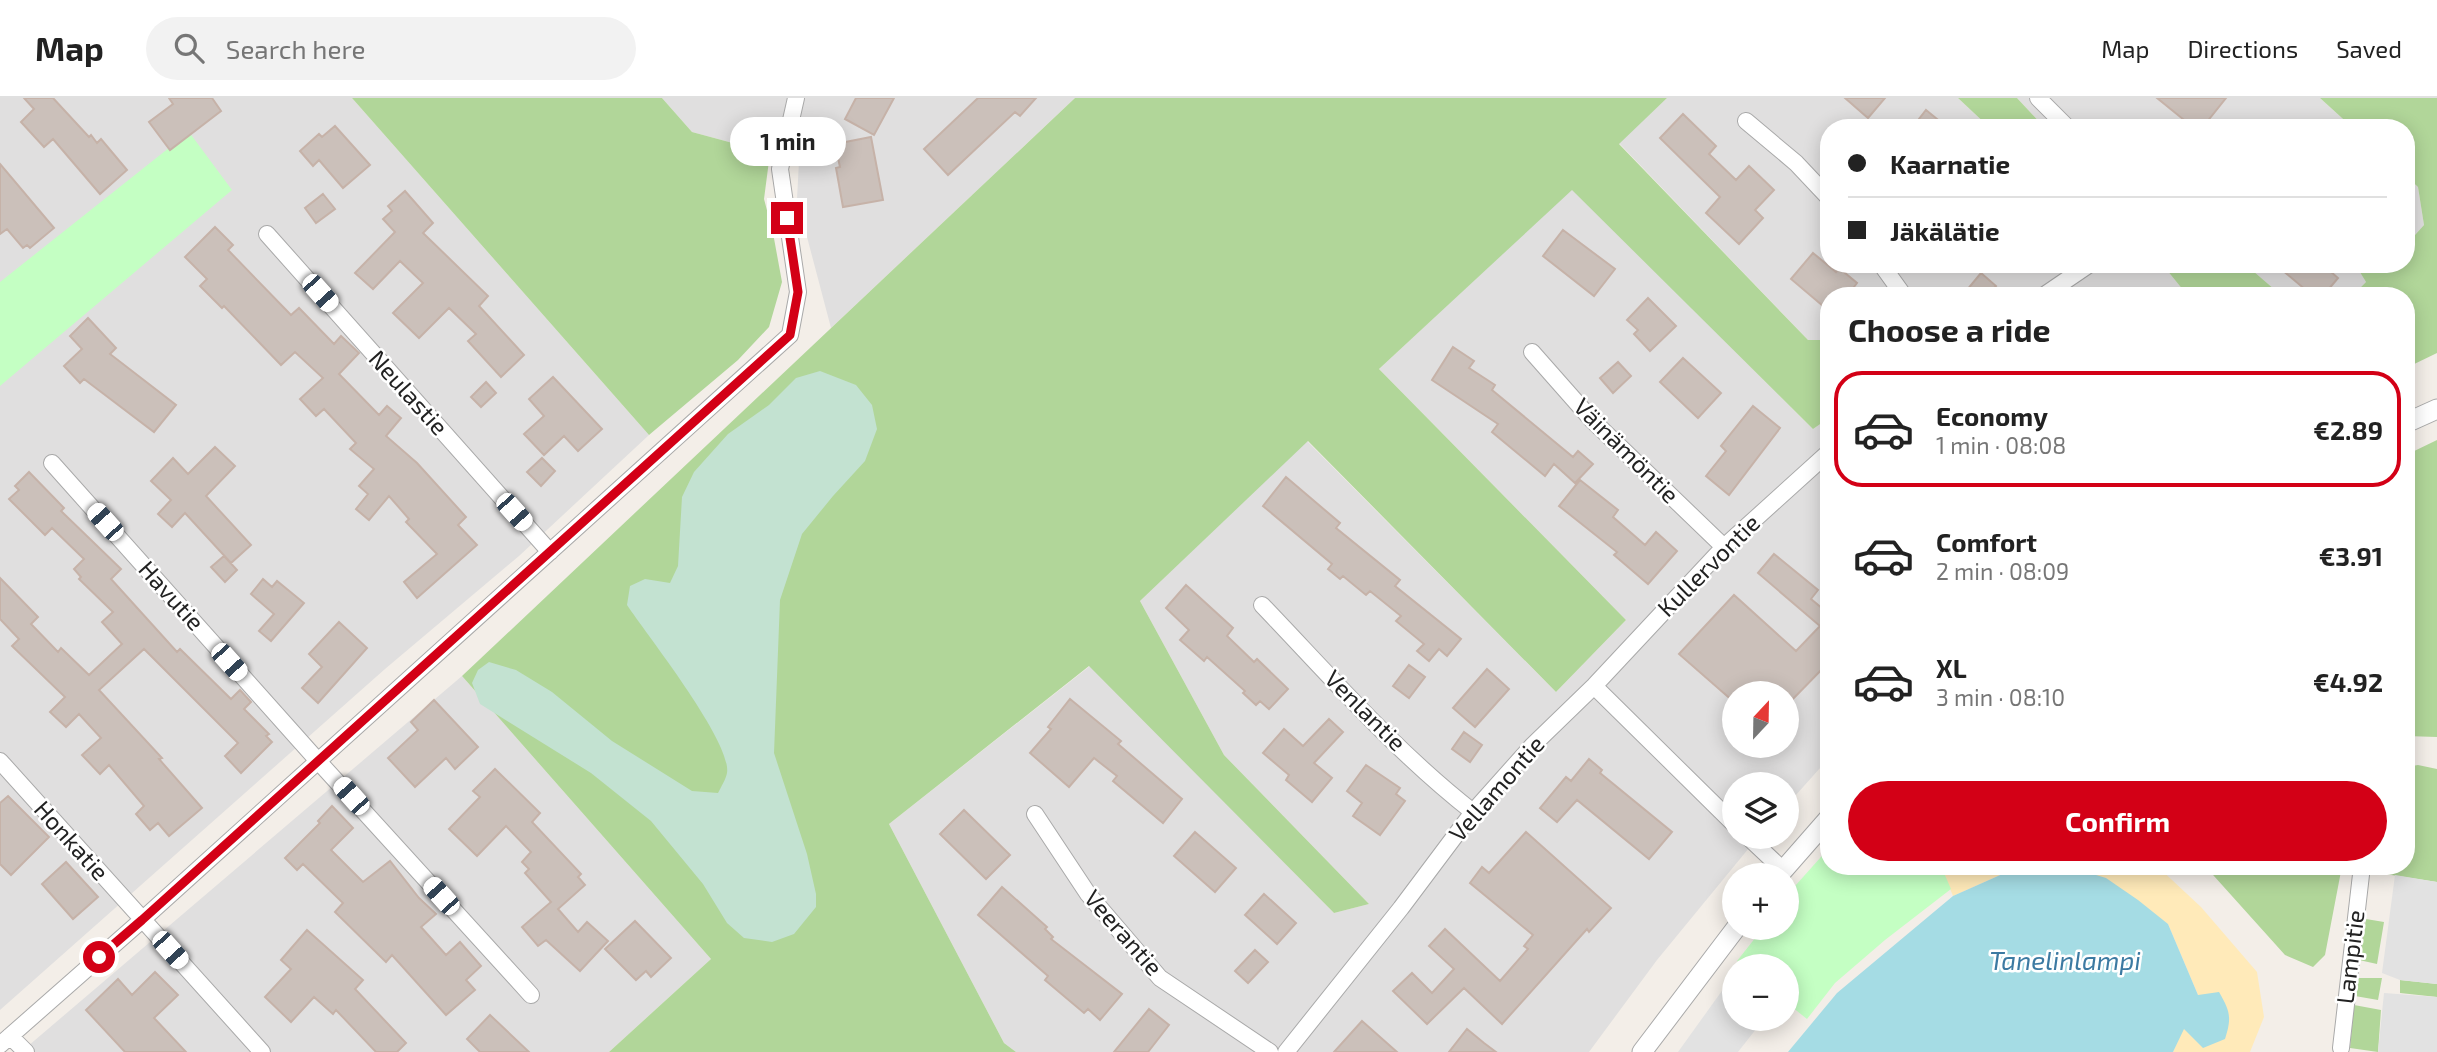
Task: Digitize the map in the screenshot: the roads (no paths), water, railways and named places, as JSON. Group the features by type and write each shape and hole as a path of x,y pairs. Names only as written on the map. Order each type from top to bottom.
{"street":[{"path":"26,1052 5,1040 142,920 790,335 798,292 780,169 796,98"},
{"path":"2038,98 2059,119"},
{"path":"1746,121 1796,163 1820,188"},
{"name":"Neulastie","path":"267,234 550,552"},
{"path":"2056,287 2077,273"},
{"name":"Väinämöntie","path":"1532,352 1592,420 1724,547"},
{"path":"2415,419 2437,409"},
{"name":"Kullervontie","path":"1594,686 1724,547 1820,460"},
{"name":"Havutie","path":"52,463 531,995"},
{"name":"Venlantie","path":"1262,605 1354,702 1441,787 1473,812"},
{"path":"1594,686 1722,812"},
{"name":"Vellamontie","path":"1286,1052 1401,908 1473,812 1532,746 1594,686"},
{"name":"Honkatie","path":"0,761 262,1052"},
{"name":"Veerantie","path":"1035,814 1088,894 1160,978 1270,1052"},
{"path":"1790,863 1820,828"},
{"path":"1759,849 1772,863"},
{"name":"Lampitie","path":"2341,1048 2361,875"},
{"path":"1642,1052 1727,940"}],"water":[{"name":"Tanelinlampi","path":"2000,875 2096,875 2106,878 2168,924 2198,995 2219,992 2229,1014 2225,1039 2203,1048 2184,1029 2173,1052 1788,1052 1837,993 1953,896"}]}
